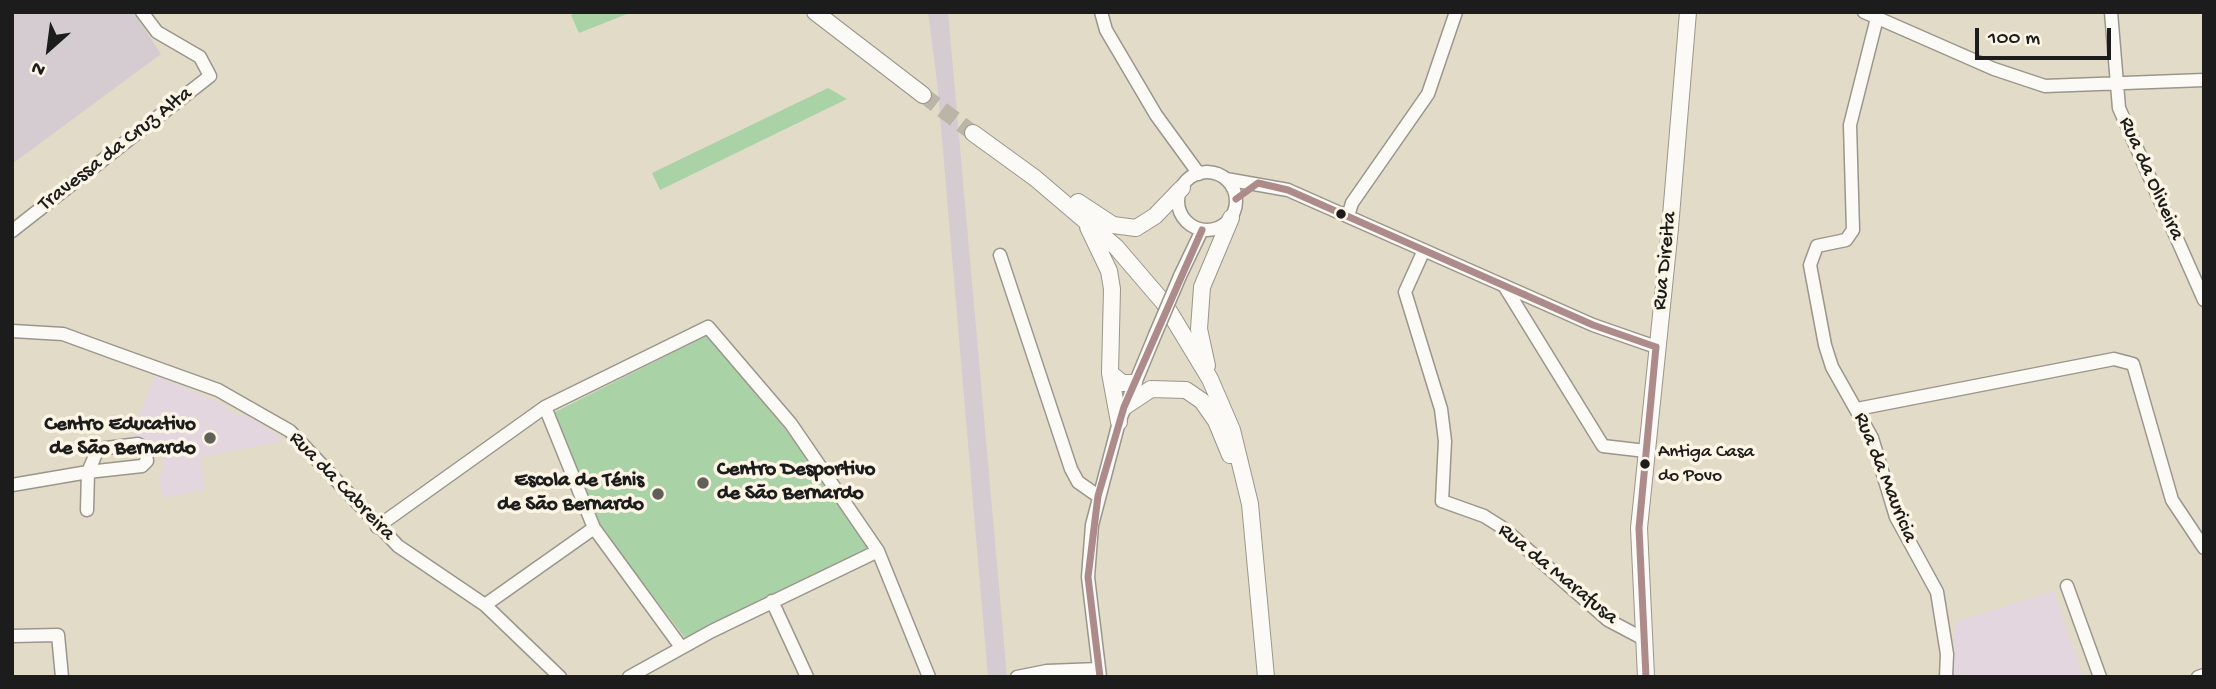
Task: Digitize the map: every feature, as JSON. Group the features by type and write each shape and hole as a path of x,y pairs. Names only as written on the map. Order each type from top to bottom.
{"main road":[{"path":"815,12 923,95"},
{"name":"Rua Direita","path":"1646,677 1642,638 1639,528 1670,228 1688,12"},
{"path":"973,133 1035,177 1082,215 1147,281 1210,379 1232,430 1250,504 1258,560 1266,677"},
{"path":"1035,177 1113,225 1126,228 1145,224 1182,188"},
{"path":"1082,215 1111,280 1110,373 1121,414 1151,389"},
{"path":"1210,379 1198,308 1202,287 1231,218"},
{"path":"1110,373 1122,383 1136,379 1151,389 1186,390 1202,401 1216,421 1250,504"}],"street":[{"name":"Travessa da Cruz Alta","path":"12,231 210,76 200,57 157,33 142,12"},
{"path":"1101,12 1106,30 1156,115 1199,174"},
{"path":"1348,216 1352,203 1428,94 1457,12"},
{"path":"1864,12 2024,81 2069,87 2204,80"},
{"name":"Rua da Oliveira","path":"2111,12 2119,108 2204,300"},
{"name":"Rua da Mauricia","path":"1877,18 1850,125 1853,230 1846,240 1817,246 1810,265 1832,368 1872,438 1896,517 1937,592 1947,645 1946,677"},
{"path":"1258,183 1236,199 1231,218 1219,228 1202,230 1186,222 1181,214 1179,196 1182,188 1199,174 1209,173 1226,179 1258,183 1288,190 1623,338 1656,346"},
{"path":"1226,179 1236,199"},
{"path":"1017,677 1047,671 1099,673 1088,577 1098,496 1121,414 1202,230"},
{"name":"Rua da Marafusa","path":"1424,250 1405,292 1441,409 1445,441 1442,501 1484,516 1503,528 1608,620 1642,638"},
{"path":"1000,255 1071,469 1078,482 1098,496"},
{"path":"1505,287 1603,446 1646,451"},
{"path":"377,527 545,407 708,327 792,424 878,551 929,677"},
{"name":"Rua da Cabreira","path":"12,331 63,334 218,390 290,431 398,547 485,605 560,677"},
{"path":"1857,409 2114,359 2133,364 2172,500 2204,548"},
{"path":"545,407 594,527 681,647"},
{"path":"12,485 88,472 87,510"},
{"path":"485,605 594,527"},
{"path":"629,677 681,647 878,551"},
{"path":"2067,586 2100,677"},
{"path":"772,601 807,677"},
{"path":"12,636 58,635 62,677"},
{"path":"2198,677 2204,675"}],"shaded area":[{"path":"12,12 133,12 161,54 12,164"},
{"path":"928,12 948,12 1007,677 988,677 937,81"},
{"name":"Centro Educativo de São Bernardo","path":"155,375 227,406 226,409 240,416 242,414 257,421 284,441 201,457 205,490 162,498 159,473 164,472 161,446 131,434"},
{"path":"2054,591 2083,677 1951,677 1955,622"}],"green space":[{"path":"578,12 632,12 579,33 571,15"},
{"path":"828,88 847,99 660,190 652,173"},
{"name":"Centro Desportivo de São Bernardo","path":"708,335 795,441 868,548 685,638 600,526 553,413"}],"tunnel":[{"path":"923,95 973,133"}],"transit line":[{"path":"1236,199 1258,183 1288,190 1593,325 1656,347"},
{"path":"1100,677 1088,577 1098,496 1124,407 1202,230"},
{"path":"1646,677 1639,528 1656,347"}],"place":[{"name":"Centro Educativo de São Bernardo","path":"210,438"},
{"name":"Antiga Casa do Povo","path":"1645,464"},
{"name":"Centro Desportivo de São Bernardo","path":"703,483"},
{"name":"Escola de Ténis de São Bernardo","path":"658,494"}]}
